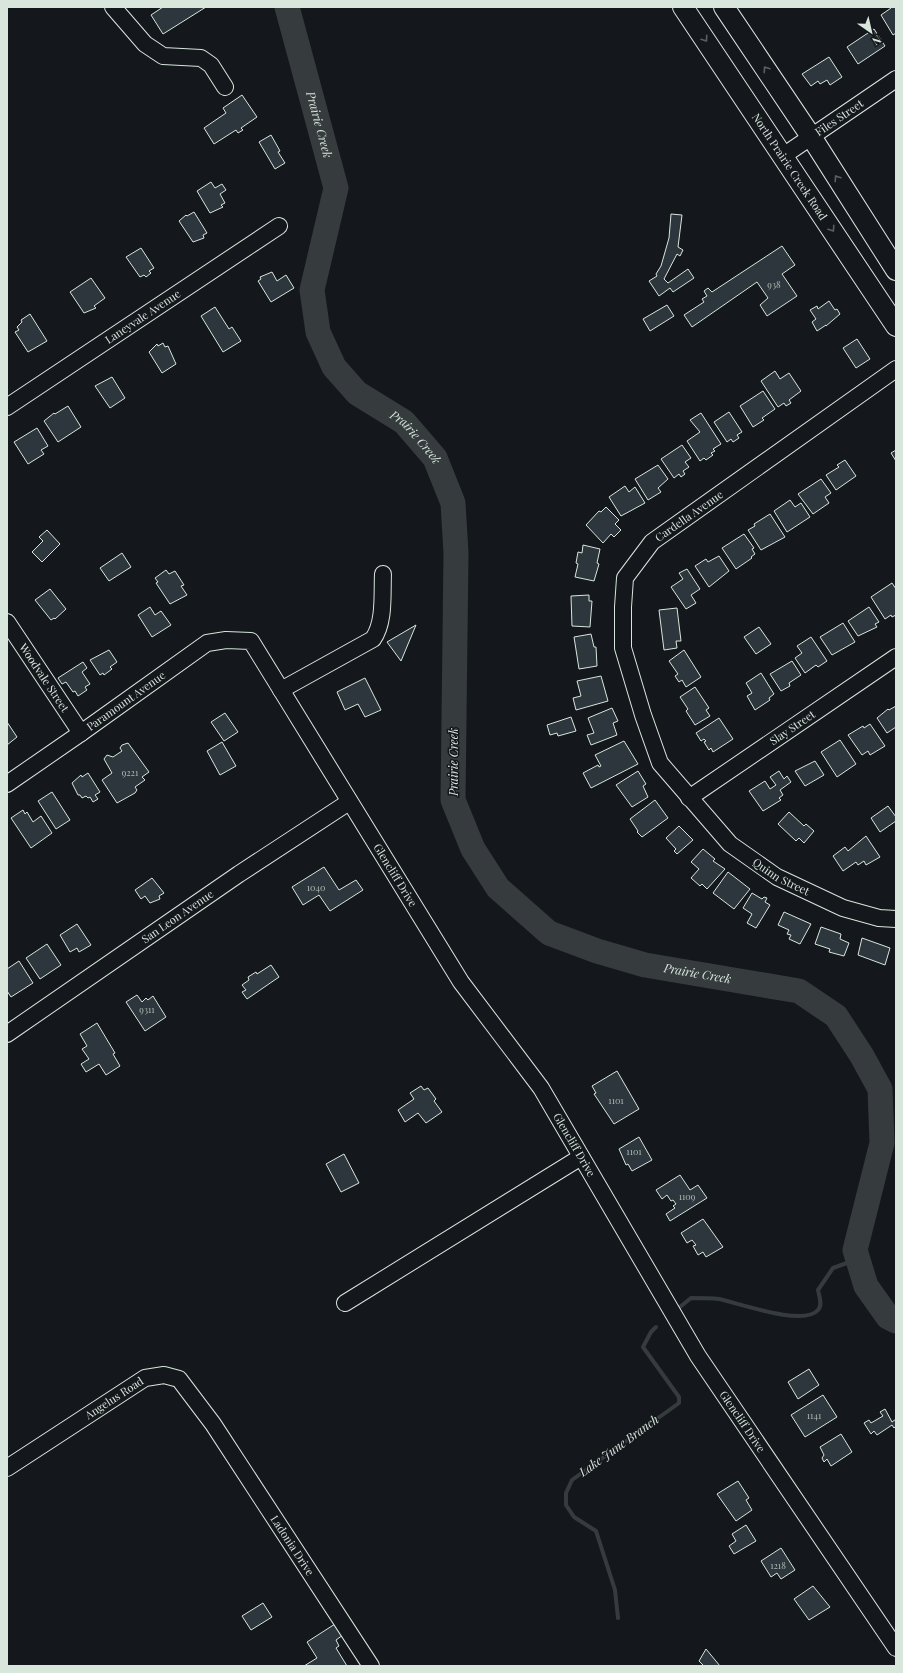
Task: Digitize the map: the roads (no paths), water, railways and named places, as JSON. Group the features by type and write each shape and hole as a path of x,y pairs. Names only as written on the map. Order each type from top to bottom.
{"main road":[{"name":"North Prairie Creek Road","path":"683,7 896,326"},
{"path":"724,7 812,138 896,270"}],"street":[{"path":"113,7 145,44 163,56 201,58 211,66 225,87"},
{"name":"Files Street","path":"783,156 812,138 896,79"},
{"name":"Laneyvale Avenue","path":"7,407 279,226"},
{"name":"Cardella Avenue","path":"689,798 660,763 642,715 623,648 625,578 652,542 896,369"},
{"path":"281,690 373,639 376,634 381,614 383,574"},
{"name":"Woodvale Street","path":"7,622 81,733"},
{"name":"Paramount Avenue","path":"7,784 207,643 226,640 251,641"},
{"name":"Glencliff Drive","path":"251,641 461,982 541,1088 698,1356 896,1648"},
{"name":"Slay Street","path":"689,798 896,657"},
{"name":"Quinn Street","path":"689,798 730,844 777,877 843,908 880,918 896,919"},
{"name":"San Leon Avenue","path":"7,1034 239,874 349,802"},
{"path":"345,1303 581,1157"},
{"name":"Angelus Road","path":"7,1468 145,1378 164,1375 179,1379 213,1424"},
{"name":"Ladonia Drive","path":"213,1424 371,1666"}],"waterway":[{"name":"Prairie Creek","path":"287,7 336,188 312,290 318,332 334,367 357,393 404,422 435,458 453,503 456,553 453,800 473,849 498,888 549,933 597,951 645,965 799,991 836,1016 862,1056 880,1089 882,1143 855,1250 866,1286 888,1317 896,1321"},
{"name":"Lake June Branch","path":"680,1307 691,1298 712,1298 786,1315 811,1315 818,1310 820,1306 818,1290 833,1268 858,1259"},
{"name":"Lake June Branch","path":"618,1618 615,1590 596,1531 574,1517 566,1505 566,1493 572,1480 679,1403 679,1397 643,1347 651,1332 656,1327"}]}
